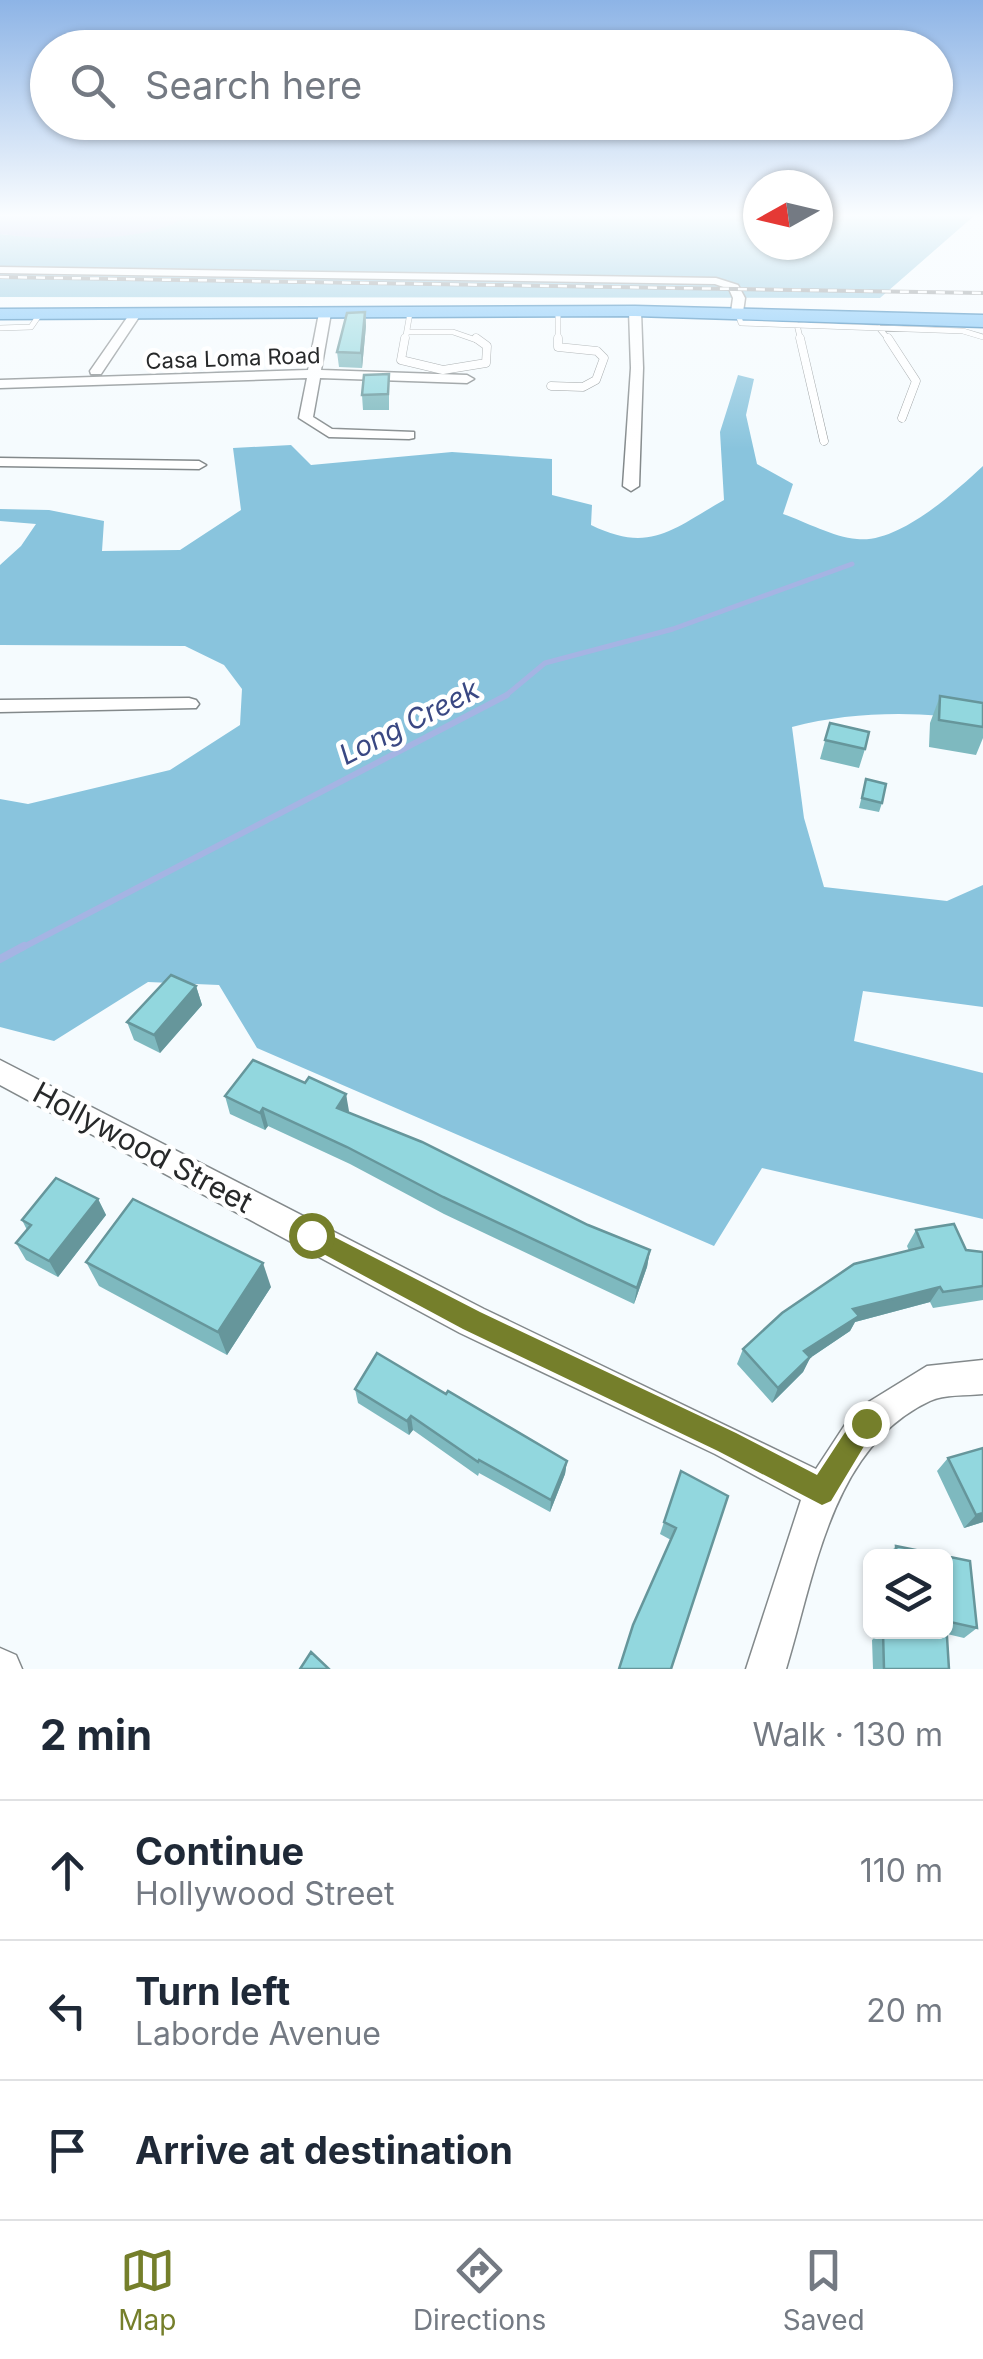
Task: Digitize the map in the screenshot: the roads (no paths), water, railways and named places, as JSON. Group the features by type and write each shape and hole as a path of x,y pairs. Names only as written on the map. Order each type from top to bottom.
{"main road":[{"path":"1,317 325,313 408,322 558,312 738,308"},
{"path":"1,317 738,308 983,317"}],"street":[{"path":"736,293 738,308"},
{"path":"632,486 635,311"},
{"path":"325,313 306,418 330,433 409,435"},
{"path":"96,371 135,314"},
{"name":"Casa Loma Road","path":"0,384 314,374 467,379"},
{"path":"0,462 199,465"},
{"path":"0,706 189,704"},
{"name":"Hollywood Street","path":"0,1072 472,1320 822,1492"},
{"path":"766,1669 822,1492 866,1423 927,1383 983,1377"}],"lane":[{"path":"738,308 741,322 962,331 983,337"},
{"path":"551,386 582,387 596,380 604,358 596,351 558,347 558,312"},
{"path":"408,322 472,336 488,346 486,363 454,368 411,366 401,360 408,322"},
{"path":"797,325 824,441"},
{"path":"879,328 900,352 916,381 902,418"}],"waterway":[{"name":"Long Creek","path":"505,696 545,663 673,629 852,564"},
{"name":"Long Creek","path":"20,949 505,696"},
{"name":"Long Creek","path":"0,959 24,946"}],"railway":[{"path":"976,293 983,293"}]}
